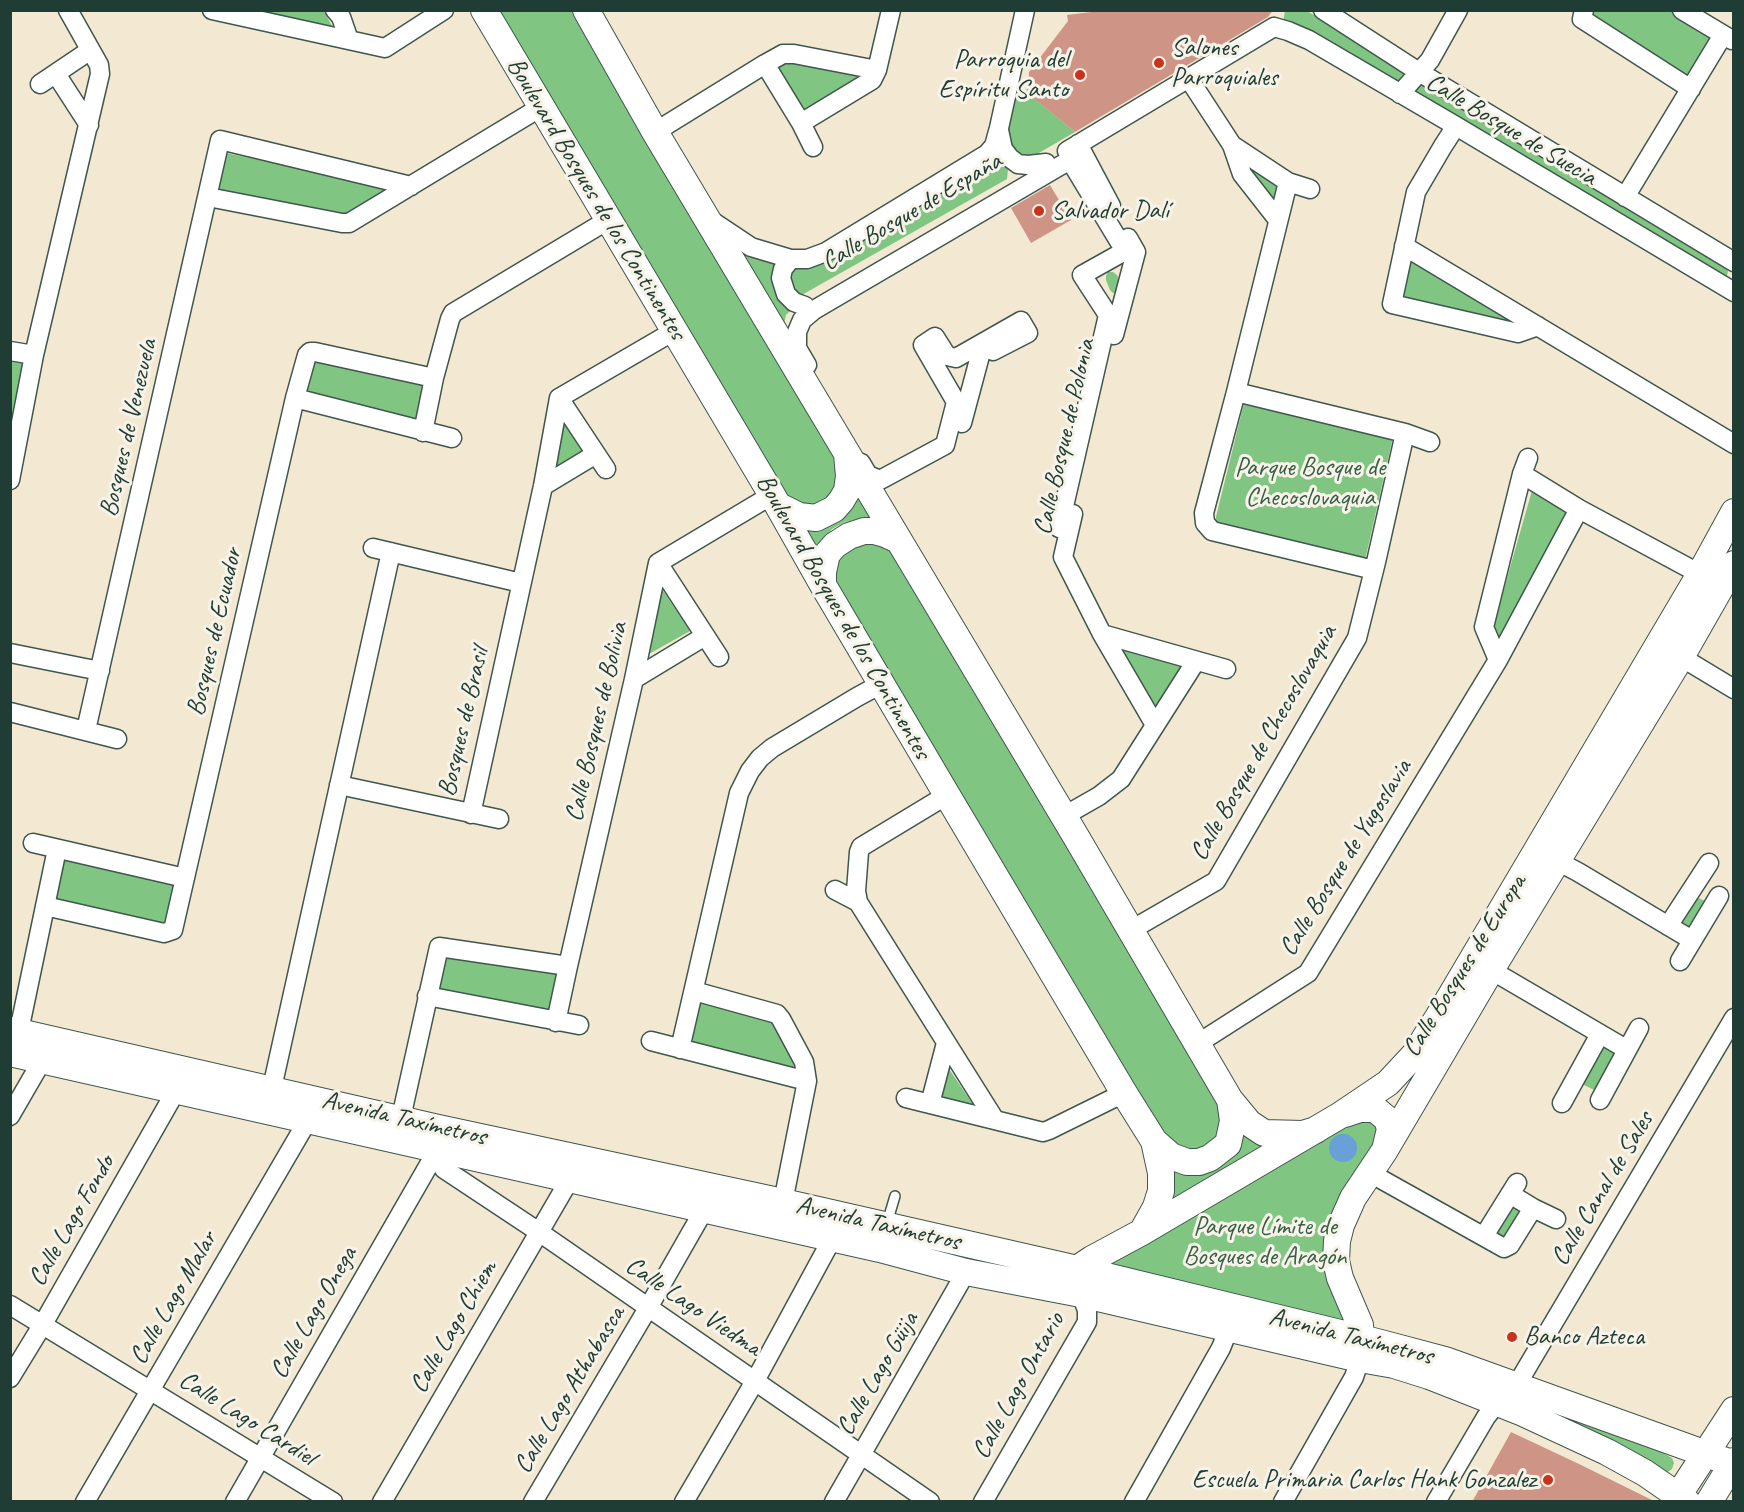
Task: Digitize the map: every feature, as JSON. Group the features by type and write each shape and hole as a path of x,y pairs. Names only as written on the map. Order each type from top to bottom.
{"street":[{"path":"10,480 34,356 100,71 99,65 89,51 68,10"},
{"path":"212,10 385,48 444,10"},
{"path":"335,10 341,17 349,40"},
{"name":"Boulevard Bosques de los Continentes","path":"484,10 775,500 881,684 1154,1141 1161,1173 1161,1191 1156,1207 1142,1232"},
{"path":"801,123 872,80 877,70 891,10"},
{"name":"Calle Bosque de España","path":"708,218 751,247 791,259 807,258 826,252 982,157 994,146 1025,10"},
{"name":"Calle Bosque de Suecia","path":"1323,10 1419,72 1733,261"},
{"path":"1400,94 1430,60 1458,10"},
{"path":"1584,10 1582,19 1691,88"},
{"path":"1625,197 1691,88 1728,38 1682,10"},
{"path":"591,12 655,132 1064,816 1230,1100 1249,1123 1264,1133 1303,1134 1316,1130"},
{"name":"Calle Bosque de España","path":"791,360 790,328 794,316 805,306 1189,79 1276,19"},
{"name":"Calle Bosque de Suecia","path":"1276,19 1288,31 1309,40 1456,126 1734,292"},
{"path":"40,84 89,51"},
{"path":"655,132 765,64 789,53 877,70"},
{"path":"765,64 813,147"},
{"path":"56,74 89,125"},
{"path":"1189,79 1232,145 1242,174 1278,220"},
{"path":"208,197 349,223 541,107"},
{"path":"1456,126 1416,192 1392,304 1518,333 1538,326"},
{"name":"Calle Bosque de España","path":"999,128 1003,148 1018,164 1046,163"},
{"name":"Bosques de Venezuela","path":"86,730 220,141 411,186"},
{"path":"1078,144 1136,252"},
{"path":"1232,145 1288,182 1310,189"},
{"path":"945,370 1028,333 1021,321 956,358 947,356 935,337 923,345 956,402 945,445 880,480 868,475 797,348 797,332 802,320 814,310 1070,160 1125,251 1082,275 1108,315 1059,528"},
{"path":"1288,182 1204,513 1206,523 1212,531 1374,570"},
{"path":"423,432 434,378 453,313 608,220"},
{"path":"1404,246 1734,444"},
{"name":"Calle Bosque de Polonia","path":"1119,315 1093,276 1136,252"},
{"name":"Calle Bosque de Polonia","path":"1136,252 1119,315 1064,557 1102,634 1155,724"},
{"name":"Calle Bosque de España","path":"791,259 783,268 781,278 786,294 794,302 805,306"},
{"path":"543,486 601,461 559,398 674,331"},
{"path":"872,495 954,451 967,406 987,352 1018,331"},
{"path":"932,348 967,406"},
{"path":"10,351 34,356"},
{"name":"Bosques de Ecuador","path":"45,906 168,933 173,930 295,399 307,356 312,351 434,378"},
{"path":"1236,392 1405,433 1430,442"},
{"name":"Bosques de Brasil","path":"339,784 471,814 543,486 559,398"},
{"path":"295,399 452,438"},
{"name":"Calle Bosque de Checoslovaquia","path":"1131,930 1216,881 1357,638 1405,433"},
{"path":"719,657 658,563 775,500 799,516 816,518 834,509 847,491 849,463 846,450"},
{"path":"1498,660 1484,627 1525,466 1579,509 1700,574"},
{"name":"Calle Bosque de Yugoslavia","path":"1197,1044 1308,973 1498,660 1579,509"},
{"name":"Calle Bosques de Europa","path":"1077,1269 1339,1116 1388,1083 1415,1054 1700,574 1734,512"},
{"path":"823,585 827,554 835,545 849,536 864,531 874,531 898,540"},
{"path":"272,1088 339,784 382,550 521,583"},
{"name":"Calle Bosques de Bolivia","path":"556,1022 658,563"},
{"name":"Calle Bosques de Europa","path":"1361,1349 1360,1325 1340,1278 1336,1261 1341,1225 1353,1198 1385,1150 1491,969 1681,657 1734,564"},
{"path":"1102,634 1226,669"},
{"path":"634,679 705,636"},
{"path":"10,653 100,671"},
{"path":"1681,657 1734,689"},
{"path":"1064,816 1099,796 1121,779 1196,661"},
{"path":"680,1049 739,793 750,771 772,748 881,684"},
{"path":"10,712 117,739"},
{"path":"947,795 861,847 856,891 858,902 995,1120"},
{"path":"471,814 499,819"},
{"path":"33,843 185,878"},
{"path":"13,1038 57,849"},
{"path":"1557,861 1692,940"},
{"path":"1668,926 1709,863"},
{"path":"1680,961 1692,940 1726,900 1696,884"},
{"path":"835,890 858,902"},
{"path":"400,1118 437,951 441,946 568,966"},
{"path":"1491,969 1626,1049"},
{"path":"694,991 773,1012 779,1016 804,1062 807,1081 783,1202"},
{"path":"427,996 579,1025"},
{"name":"Calle Canal de Sales","path":"1516,1386 1734,1018"},
{"path":"1572,1086 1606,1103 1626,1049 1639,1028"},
{"path":"1562,1102 1600,1034"},
{"name":"Avenida Taxímetros","path":"13,1038 272,1088 400,1118 627,1180 704,1210 832,1239 883,1238 1077,1269 1361,1349 1394,1365 1429,1376 1523,1413 1607,1452 1645,1473 1680,1500"},
{"name":"Avenida Taxímetros","path":"13,1038 43,1059 570,1179 627,1180 783,1202 883,1238 966,1272 1081,1294 1229,1328 1445,1360 1733,1463"},
{"path":"651,1041 807,1081"},
{"path":"930,1104 946,1043"},
{"path":"10,1116 43,1059"},
{"name":"Calle Lago Fondo","path":"10,1378 177,1089"},
{"path":"906,1098 1046,1131 1124,1093"},
{"path":"1154,1141 1171,1156 1187,1162 1199,1162 1210,1158 1228,1144 1233,1121 1230,1100"},
{"path":"1339,1116 1360,1109 1375,1110 1387,1119 1390,1129 1385,1150"},
{"name":"Calle Lago Malar","path":"84,1502 308,1120"},
{"name":"Calle Lago Viedma","path":"438,1149 444,1169 930,1502"},
{"name":"Calle Lago Onega","path":"235,1502 438,1149"},
{"path":"1370,1173 1507,1248 1533,1208"},
{"name":"Calle Lago Chiem","path":"382,1502 570,1179"},
{"path":"1484,1236 1513,1188 1533,1208 1556,1219"},
{"name":"Calle Lago Athabasca","path":"533,1502 704,1210"},
{"path":"684,1502 755,1381 832,1239"},
{"path":"1077,1269 1081,1294"},
{"name":"Calle Lago Güija","path":"834,1502 966,1272"},
{"name":"Calle Lago Ontario","path":"983,1502 1087,1322 1088,1310 1081,1294"},
{"name":"Calle Lago Cardiel","path":"10,1305 333,1502"},
{"path":"1134,1502 1221,1348 1229,1328"},
{"path":"1283,1502 1354,1377 1361,1349"},
{"path":"1436,1502 1497,1403"},
{"path":"1680,1500 1734,1410"},
{"path":"1709,1502 1733,1463"}],"lane":[{"path":"883,1238 895,1196"}],"green space":[{"path":"240,11 324,11 334,30"},
{"path":"494,11 578,11 841,465 832,505 795,510"},
{"path":"1285,11 1307,11 1403,68 1405,74 1403,79 1399,83 1283,22"},
{"path":"1591,11 1671,11 1712,34 1687,75 1589,17"},
{"path":"791,58 850,71 861,83 805,116 776,72 777,65"},
{"path":"1421,82 1725,265 1728,271 1727,276 1722,279 1415,92 1416,86"},
{"path":"1017,84 1075,132 1032,157 1019,153 1010,142 1007,129"},
{"path":"221,152 395,187 350,216 213,192"},
{"path":"999,158 1006,163 1007,179 800,296 788,287 791,269 810,268 991,160"},
{"path":"1248,161 1285,182 1275,207 1248,171"},
{"path":"718,228 779,261 795,306 786,315 783,329"},
{"path":"1409,257 1509,319 1508,324 1399,299"},
{"path":"1108,272 1117,275 1121,285 1119,293 1113,293 1110,290 1106,280"},
{"path":"11,351 26,354 11,432"},
{"path":"309,358 428,384 418,420 309,397 301,387"},
{"name":"Parque Bosque de Checoslovaquia","path":"1244,403 1393,437 1365,560 1214,525"},
{"path":"570,420 586,444 583,453 557,466 554,462 564,422"},
{"path":"855,486 875,523 859,519 845,522 832,529 823,540 816,555 795,517"},
{"path":"1533,487 1580,515 1500,643 1492,631"},
{"path":"856,539 890,548 1145,979 1226,1107 1227,1121 1207,1153 1170,1149 831,581 832,565"},
{"path":"658,583 690,631 649,654"},
{"path":"1116,646 1184,666 1155,709"},
{"path":"57,856 173,879 178,886 170,925 57,901 50,892"},
{"path":"1694,896 1709,903 1688,935 1675,927"},
{"path":"447,952 558,973 550,1013 438,989"},
{"path":"700,999 773,1018 800,1067 789,1071 692,1046 689,1038"},
{"path":"1604,1048 1616,1054 1596,1091 1584,1085 1581,1074 1594,1051"},
{"path":"945,1063 978,1112 945,1103 939,1094"},
{"name":"Parque Límite de Bosques de Aragón","path":"1366,1120 1380,1128 1381,1135 1346,1197 1351,1324 1101,1268 1343,1124"},
{"path":"1239,1131 1280,1139 1164,1206 1169,1166 1176,1166"},
{"path":"1512,1206 1522,1211 1503,1242 1496,1238 1496,1228"},
{"path":"1408,1358 1656,1449 1672,1458 1674,1463 1672,1469 1665,1474"}],"water":[{"path":"1343,1134 1353,1138 1357,1148 1353,1158 1343,1162 1333,1158 1329,1148 1333,1138"}],"building":[{"path":"1107,10 1273,10 1268,17 1075,132 1025,91 1028,88 1029,72 1068,21 1067,15"},
{"name":"Salvador Dalí","path":"1050,185 1071,220 1031,243 1011,208"},
{"name":"Escuela Primaria Carlos Hank Gonzalez","path":"1511,1432 1579,1464 1656,1502 1472,1502"}],"place":[{"name":"Salones Parroquiales","path":"1159,63"},
{"name":"Parroquia del Espíritu Santo","path":"1080,75"},
{"name":"Salvador Dalí","path":"1039,211"},
{"name":"Banco Azteca","path":"1512,1337"},
{"name":"Escuela Primaria Carlos Hank Gonzalez","path":"1548,1480"}]}
